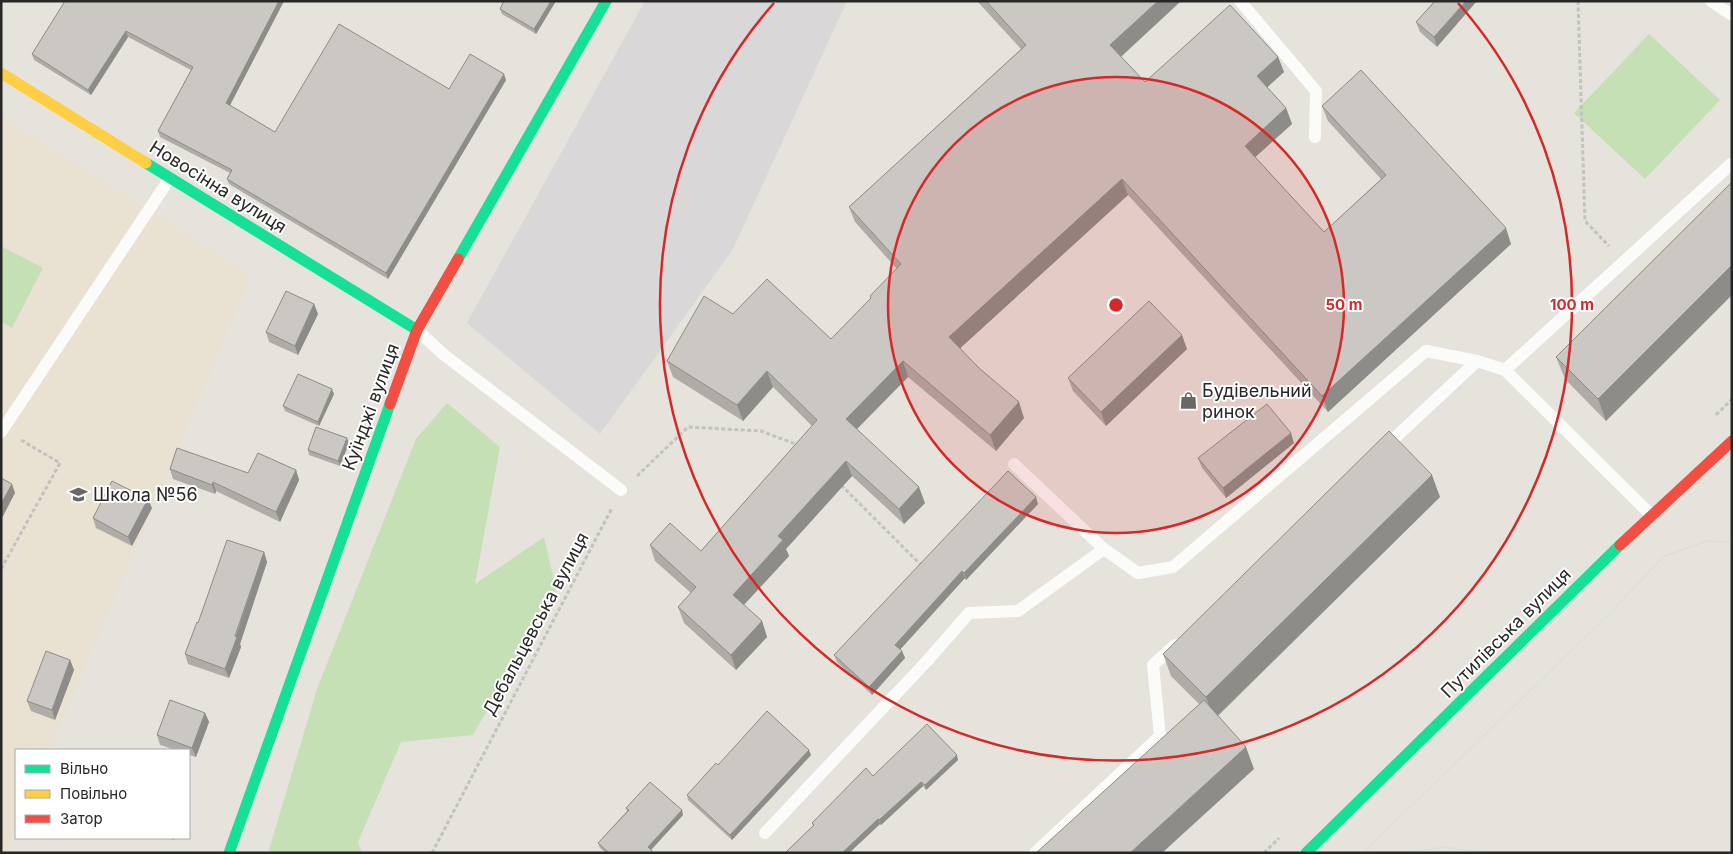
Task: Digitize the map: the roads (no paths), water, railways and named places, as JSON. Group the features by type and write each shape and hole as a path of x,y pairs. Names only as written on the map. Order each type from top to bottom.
{"street":[{"name":"Куїнджі вулиця","path":"230,853 417,330 606,1"},
{"name":"Новосінна вулиця","path":"1,73 417,330"},
{"name":"Путилівська вулиця","path":"1306,853 1651,515 1732,441"}],"lane":[{"path":"1240,1 1316,91 1315,137"},
{"path":"1711,1 1732,15"},
{"path":"1504,370 1732,163"},
{"path":"2,431 170,178"},
{"path":"417,330 443,354 621,490"},
{"path":"1014,464 1104,549 1138,573 1173,567 1426,351 1477,361 1504,370 1651,515"},
{"path":"1376,455 1477,361"},
{"path":"765,833 927,661 969,613 1018,611 1104,549"},
{"path":"1035,853 1160,736 1153,665 1182,638"}],"tram line":[{"path":"1363,853 1611,612 1663,557 1707,541 1732,542"},
{"path":"1402,853 1444,847 1491,853"}],"place":[{"name":"Будівельний ринок","path":"1188,401"},
{"name":"Школа №56","path":"79,495"}]}
